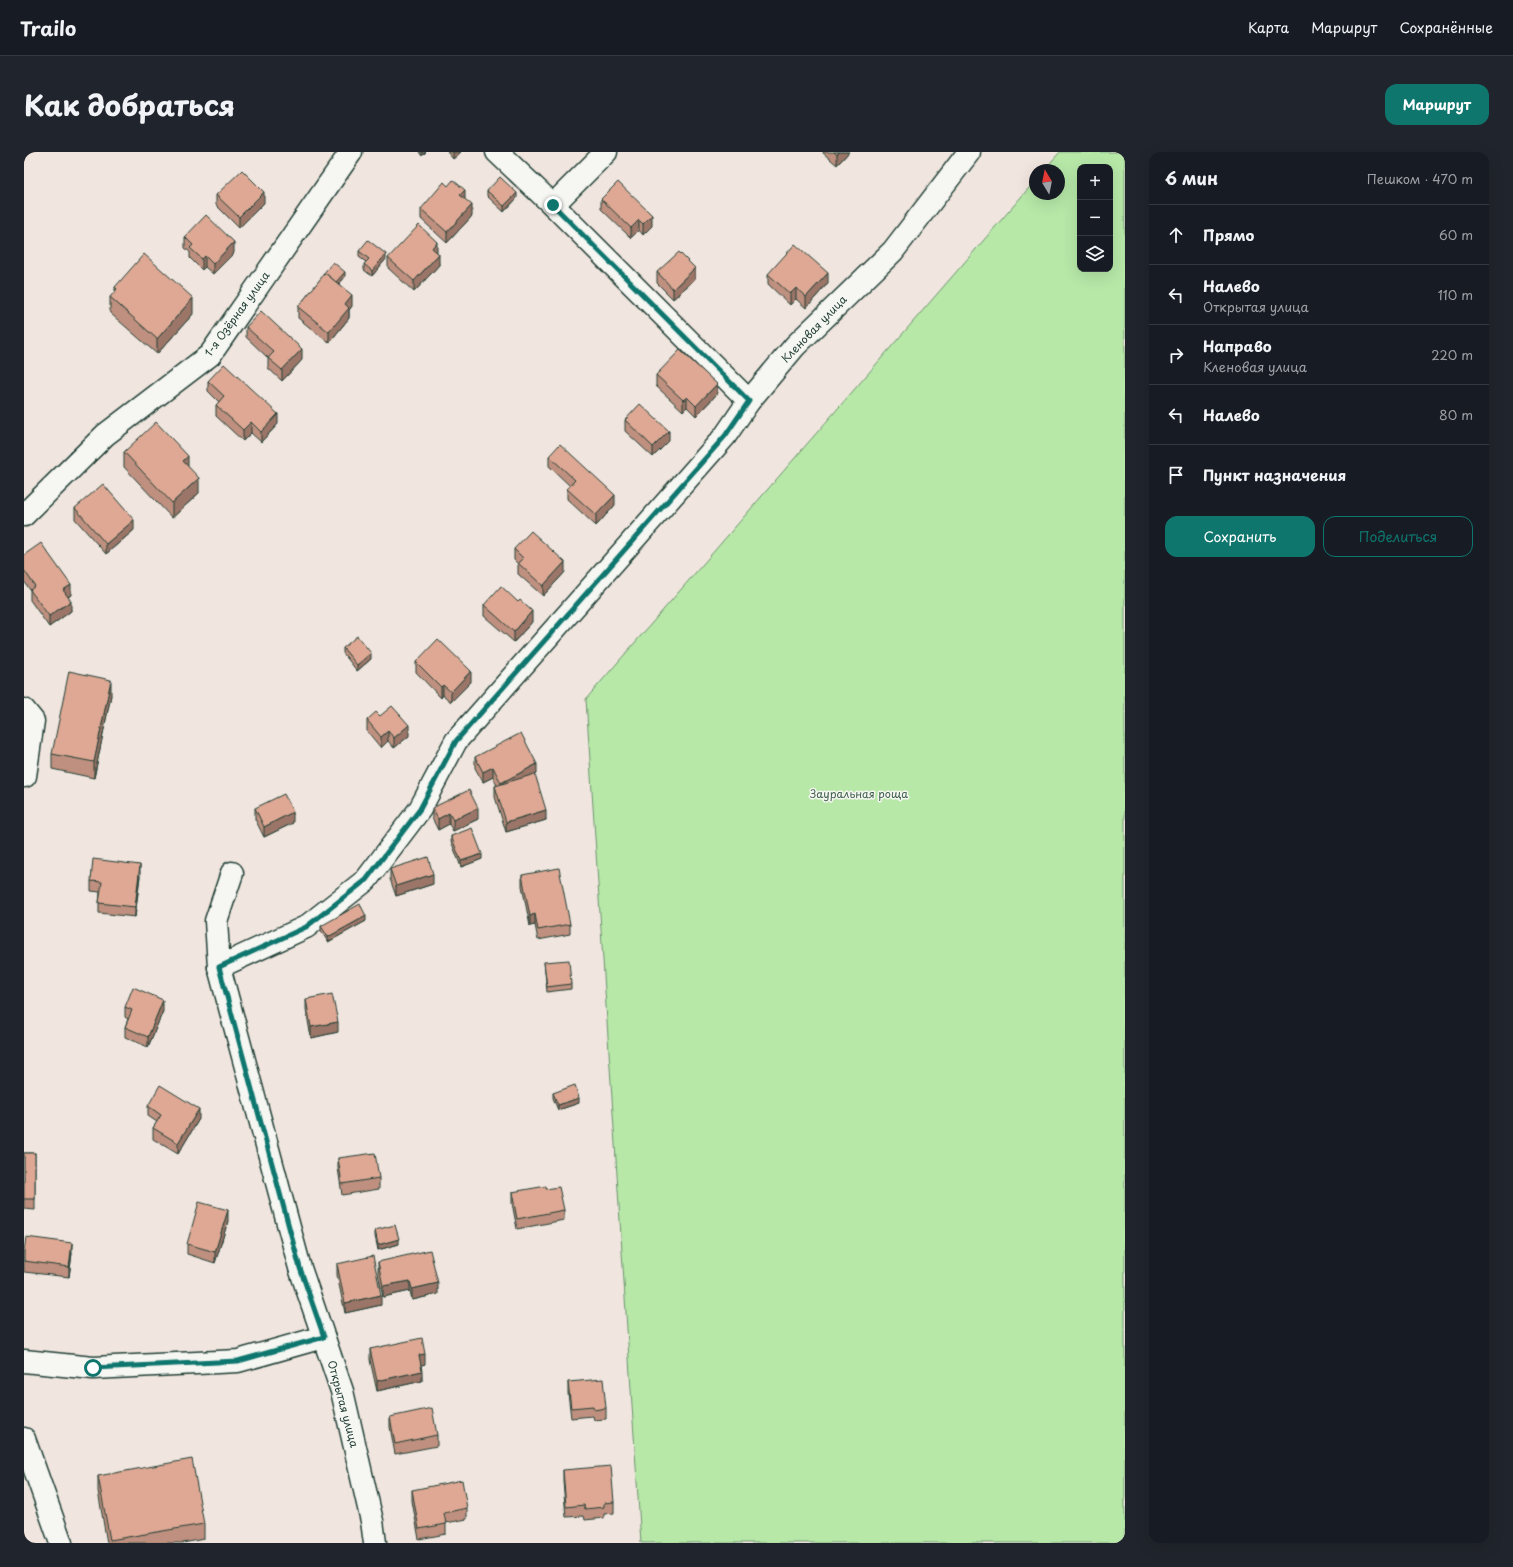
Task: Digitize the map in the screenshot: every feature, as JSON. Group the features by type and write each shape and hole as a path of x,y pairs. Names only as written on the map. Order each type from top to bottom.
{"street":[{"name":"1-я Озёрная улица","path":"24,516 105,435 210,355 351,152"},
{"path":"497,152 553,205 749,401"},
{"path":"553,205 606,152"},
{"name":"Кленовая улица","path":"219,967 306,927 366,880 420,809 456,741 725,436 749,401 795,346 892,251 969,152"},
{"path":"24,710 33,721 25,776"},
{"name":"Открытая улица","path":"232,873 216,921 219,967 300,1268 342,1391 372,1521 375,1543"},
{"path":"24,1361 93,1368 238,1361 324,1337"},
{"path":"24,1438 61,1543"}],"green space":[{"name":"Зауральная роща","path":"1060,152 1125,152 1125,1543 641,1543 586,699 1029,188 1029,200 1065,200 1065,164 1049,164"}],"building":[{"path":"242,170 264,192 239,217 216,195"},
{"path":"500,177 517,193 504,206 487,191"},
{"path":"453,180 465,190 460,195 472,205 447,232 421,209 444,182 448,186"},
{"path":"618,182 652,215 643,224 639,220 631,228 601,199"},
{"path":"206,215 234,242 213,264 205,256 202,259 190,248 193,245 185,237"},
{"path":"419,225 437,242 432,248 439,254 414,281 388,258"},
{"path":"368,240 386,254 372,271 364,264 369,259 359,251"},
{"path":"795,244 828,273 806,297 796,288 790,294 768,274"},
{"path":"679,252 695,268 673,289 657,272"},
{"path":"144,254 193,298 157,339 110,297 117,289 115,287"},
{"path":"333,262 345,272 336,282 325,273 324,275 323,274"},
{"path":"325,273 352,295 345,304 349,308 329,332 298,307"},
{"path":"261,311 302,349 282,370 268,358 274,352 246,327"},
{"path":"680,350 717,384 696,406 687,397 683,400 656,375"},
{"path":"224,364 278,414 261,432 251,422 243,430 216,405 224,396 208,381"},
{"path":"640,404 669,431 653,447 625,420"},
{"path":"156,422 188,456 183,461 199,478 172,503 124,452"},
{"path":"560,444 615,495 596,515 567,489 575,480 549,456"},
{"path":"103,484 134,520 106,544 75,508"},
{"path":"531,531 565,562 543,586 518,563 523,558 514,549"},
{"path":"41,543 71,585 63,590 71,601 49,616 30,590 35,586 24,570 24,555"},
{"path":"501,586 518,602 520,600 532,611 514,632 484,605"},
{"path":"357,636 371,653 357,665 343,648"},
{"path":"438,639 471,671 451,692 443,685 441,687 416,662"},
{"path":"69,671 111,680 94,762 52,754"},
{"path":"392,706 409,725 394,738 388,731 381,737 367,720 376,712 380,716"},
{"path":"521,733 537,764 501,783 493,767 483,772 475,757"},
{"path":"535,774 546,810 506,822 495,786"},
{"path":"469,790 478,808 453,820 449,813 438,819 432,808"},
{"path":"284,794 293,812 264,827 255,808"},
{"path":"472,828 482,854 461,861 451,836"},
{"path":"428,857 433,874 396,886 390,869"},
{"path":"93,859 140,865 135,907 99,903 102,882 91,881"},
{"path":"559,868 570,924 538,930 535,914 530,916 522,875"},
{"path":"360,904 366,916 328,937 321,926"},
{"path":"569,960 571,984 547,987 544,962"},
{"path":"133,987 163,1000 148,1037 125,1027 132,1010 125,1007"},
{"path":"332,994 338,1022 311,1027 306,999"},
{"path":"160,1085 199,1109 178,1143 153,1128 161,1115 148,1106"},
{"path":"575,1085 579,1098 558,1105 553,1093"},
{"path":"24,1153 35,1153 35,1199 24,1199"},
{"path":"375,1153 379,1178 342,1184 338,1158"},
{"path":"546,1186 546,1189 559,1187 564,1210 517,1219 512,1192"},
{"path":"199,1202 228,1210 215,1252 187,1244"},
{"path":"395,1225 399,1239 378,1245 375,1230"},
{"path":"26,1237 72,1243 69,1267 24,1261"},
{"path":"430,1250 438,1283 412,1289 410,1281 383,1286 378,1262"},
{"path":"373,1256 381,1295 345,1303 337,1264"},
{"path":"422,1338 425,1354 419,1355 422,1371 377,1381 370,1349"},
{"path":"603,1379 606,1408 594,1410 593,1406 571,1408 568,1382"},
{"path":"432,1408 437,1435 395,1444 390,1417"},
{"path":"192,1459 204,1524 110,1540 98,1476"},
{"path":"611,1466 614,1502 604,1503 604,1507 585,1509 584,1505 566,1507 563,1470"},
{"path":"462,1480 467,1508 444,1513 446,1524 419,1529 412,1490"}],"route":[{"path":"93,1368 238,1361 324,1337 300,1268 219,967 306,927 366,880 420,809 456,741 725,436 749,401 553,205"}]}
